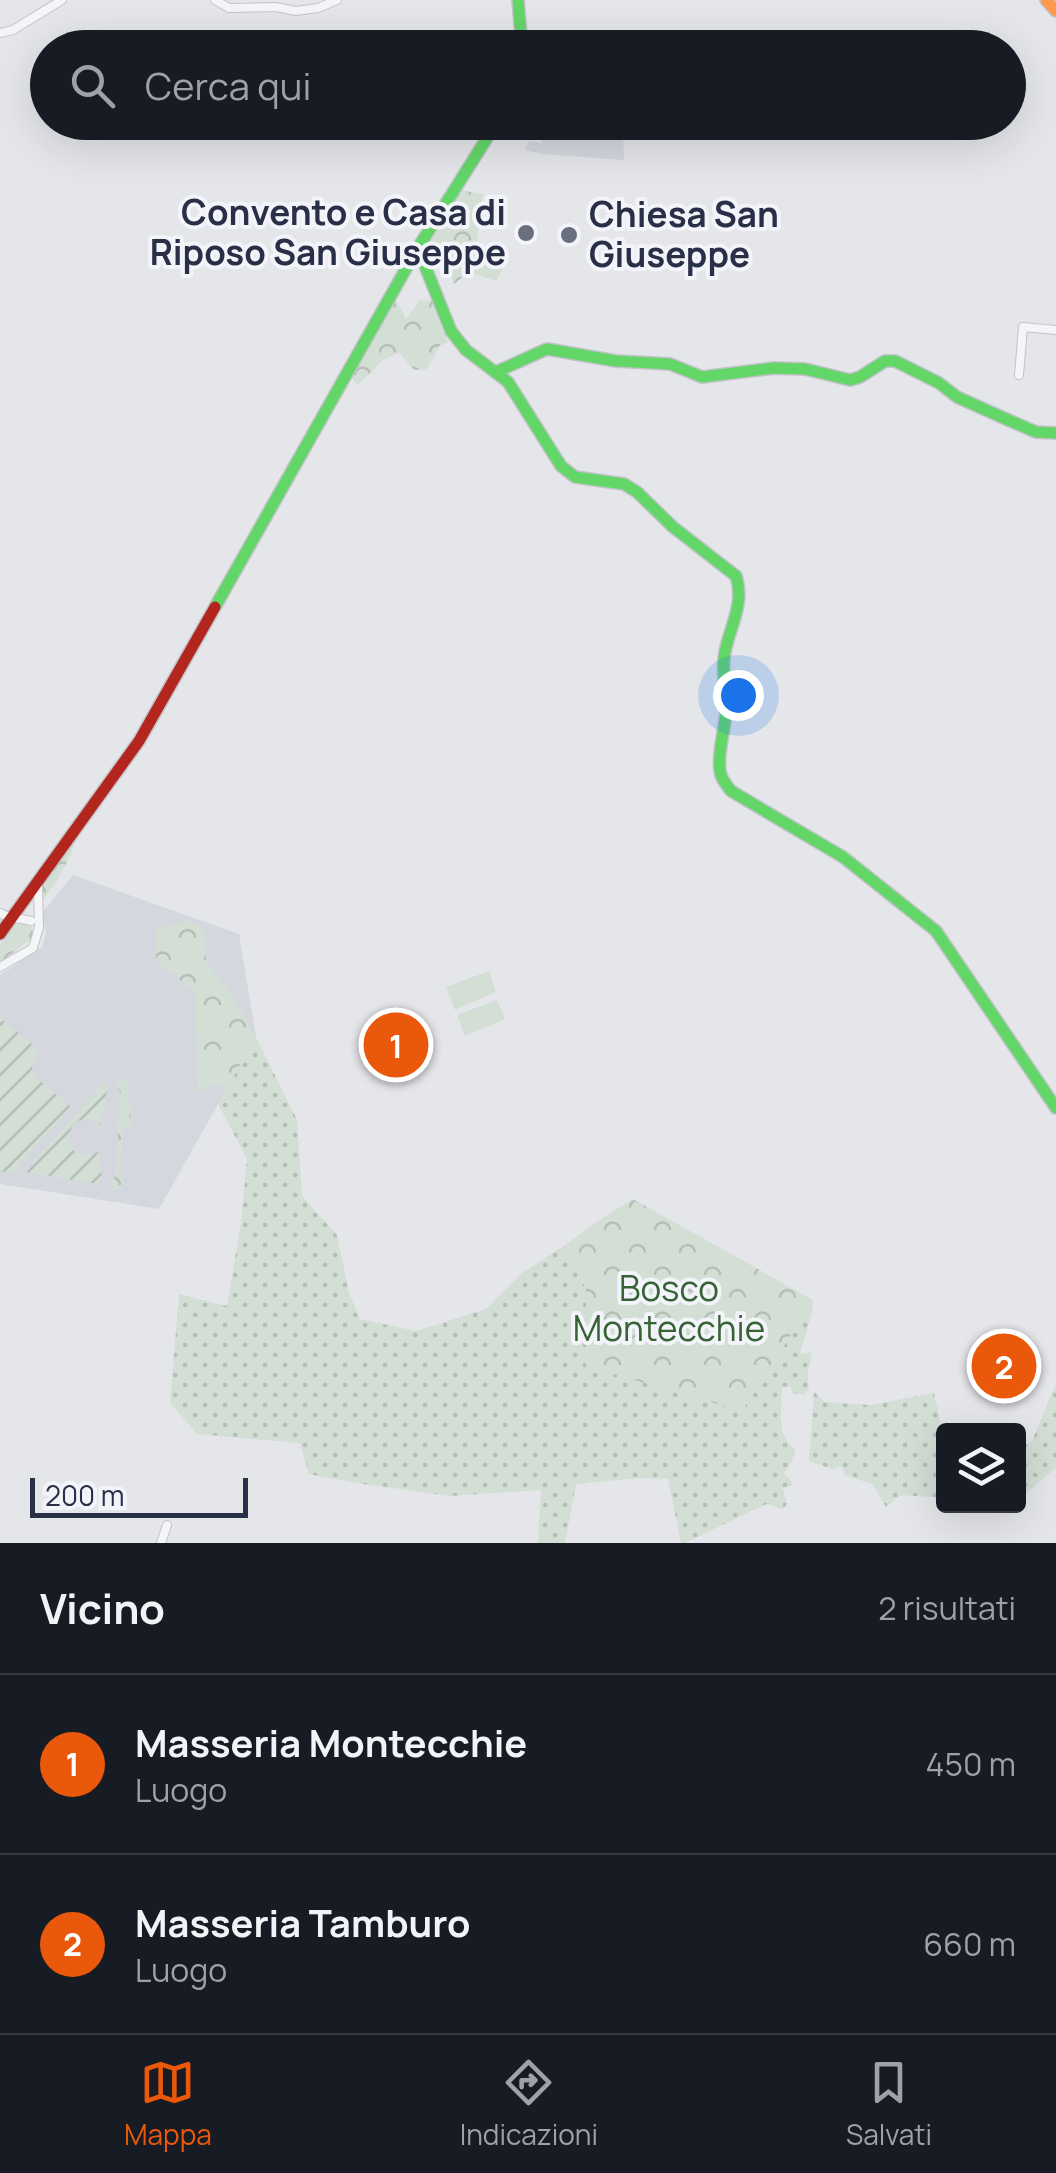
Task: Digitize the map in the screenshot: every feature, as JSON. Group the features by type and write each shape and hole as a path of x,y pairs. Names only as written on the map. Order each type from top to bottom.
{"street":[{"path":"0,34 62,0"},
{"path":"215,0 228,8 296,10 318,8 337,0"},
{"path":"518,0 521,30"},
{"path":"1046,0 1056,11"},
{"path":"0,934 6,916 22,904 139,741 416,251 486,140"},
{"path":"416,251 452,331 466,350 508,382 560,466 588,480 624,484 736,576 741,601 723,666 726,706 722,781 731,791 843,857 936,931 1056,1108"},
{"path":"1019,374 1023,327 1056,330"},
{"path":"496,372 547,349 670,364 702,377 774,368 805,369 850,380 894,361 990,412 1036,432 1056,432"},
{"path":"0,967 32,948 38,881"},
{"path":"22,904 37,910"},
{"path":"22,904 36,926"},
{"path":"6,916 22,918 36,926"},
{"path":"160,1543 167,1525"}],"shaded area":[{"path":"623,140 624,160 525,150 529,141"},
{"path":"73,875 239,934 256,1037 159,1209 0,1184 0,975 42,947 46,933 42,913"}],"green space":[{"path":"461,190 483,194 476,246 503,268 496,281 469,272 454,284 448,269 438,266 425,252 425,246"},
{"path":"420,300 433,301 448,343 440,345 427,369 414,370 399,352 382,361 358,385 351,378 393,301 406,319"},
{"path":"77,838 61,874 38,906 40,888"},
{"path":"188,920 205,930 206,962 231,993 256,1037 227,1087 211,1085 198,1093 195,992 156,961 155,923 164,929"},
{"path":"14,925 32,927 33,938 0,962 0,945"},
{"path":"489,971 496,992 455,1010 446,987"},
{"path":"497,1000 505,1019 465,1036 457,1015"},
{"path":"0,1018 39,1050 33,1075 71,1107 13,1173 0,1171"},
{"path":"256,1037 297,1120 302,1196 337,1235 349,1293 360,1319 416,1331 486,1309 522,1273 564,1246 578,1264 586,1291 587,1366 742,1411 813,1300 800,1354 811,1352 809,1387 804,1395 793,1393 790,1386 782,1387 782,1429 795,1449 784,1474 792,1485 783,1488 787,1504 783,1509 766,1504 681,1543 668,1479 576,1484 565,1543 538,1543 541,1490 451,1496 356,1483 309,1474 300,1443 197,1434 170,1403 179,1294 227,1306 247,1159 218,1104"},
{"path":"120,1079 127,1081 131,1124 124,1129 119,1171 124,1176 120,1188 113,1192 109,1183 114,1179"},
{"path":"103,1083 108,1085 100,1125 78,1121 69,1136 75,1152 98,1152 102,1177 98,1184 26,1172"},
{"name":"Bosco Montecchie","path":"633,1199 813,1300 742,1411 586,1366 586,1291 578,1264 564,1246"},
{"path":"1056,1384 1056,1468 1026,1493 1026,1444 1032,1441"},
{"path":"814,1392 825,1402 871,1405 934,1393 940,1423 936,1423 936,1498 901,1495 886,1507 872,1484 844,1475 840,1466 832,1469 809,1461"}],"traffic: fast":[{"path":"518,0 520,30"},
{"path":"215,607 416,251 486,140"},
{"path":"416,251 451,331 466,350 508,382 561,466 575,477 624,484 637,492 673,527 736,576 738,605 724,659 726,708 719,763 721,777 731,791 843,857 936,931 1056,1108"},
{"path":"496,372 547,349 616,361 670,364 702,377 774,368 805,369 850,380 885,361 895,361 939,383 957,397 1006,419 1036,432 1056,433"}],"traffic: slow":[{"path":"1046,0 1056,11"}],"traffic: jam":[{"path":"0,934 139,741 215,607"}],"place":[{"name":"Convento e Casa di Riposo San Giuseppe","path":"526,233"},
{"name":"Chiesa San Giuseppe","path":"569,235"},
{"name":"Masseria Montecchie","path":"396,1045"},
{"name":"Masseria Tamburo","path":"1004,1366"}]}
